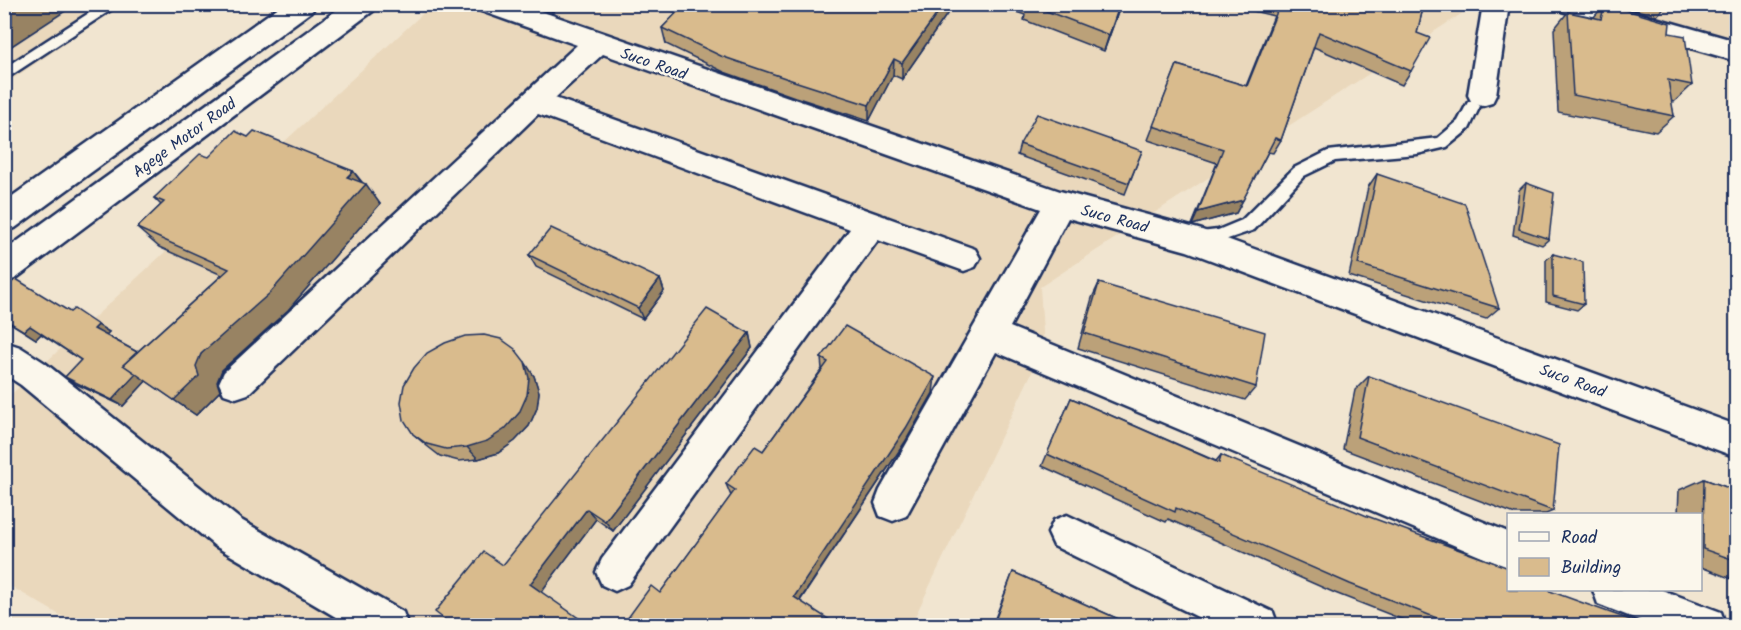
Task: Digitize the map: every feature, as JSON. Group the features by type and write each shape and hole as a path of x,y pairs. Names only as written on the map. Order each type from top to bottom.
{"street":[{"path":"4,219 303,4"},
{"name":"Agege Motor Road","path":"4,269 364,4"},
{"name":"Suco Road","path":"490,4 1060,203 1191,239 1737,441"},
{"path":"1477,100 1496,4"},
{"path":"1571,4 1737,51"},
{"path":"236,383 533,100 597,43"},
{"path":"533,100 964,258"},
{"path":"893,503 1060,203"},
{"path":"615,572 871,225"},
{"path":"989,334 1507,549"},
{"path":"4,359 8,358 33,375 228,533 389,626"},
{"path":"1067,533 1259,626"},
{"path":"1615,591 1707,626"}],"lane":[{"path":"4,75 114,4"},
{"path":"1191,239 1219,236 1248,225 1299,171 1334,155 1417,148 1442,143 1464,125 1477,100"}],"shaded area":[{"path":"5,5 122,5 5,84"},
{"path":"432,5 1475,5 1040,287 1044,347 911,625 77,625 5,583 4,401"},
{"path":"1550,5 1736,5 1736,64 1663,44"}],"building":[{"path":"4,4 19,4 4,14"},
{"path":"685,4 944,4 902,63 894,59 869,105 721,56 662,28"},
{"path":"1028,4 1120,4 1109,35"},
{"path":"1280,4 1424,4 1417,33 1430,38 1411,71 1319,32 1281,140 1275,138 1243,200 1198,212 1223,149 1153,126 1177,65 1247,86"},
{"path":"1605,4 1670,23 1669,33 1685,36 1692,85 1668,80 1674,116 1573,95 1568,12 1601,19"},
{"path":"1037,114 1142,151 1129,183 1020,144"},
{"path":"235,131 248,137 254,131 353,171 347,177 366,184 270,293 201,354 196,366 199,376 174,400 123,365 229,269 137,228 164,202 154,198 200,154 209,157"},
{"path":"1377,174 1465,204 1499,308 1358,264"},
{"path":"1526,183 1554,193 1549,239 1519,229"},
{"path":"551,228 660,279 638,308 529,255"},
{"path":"1553,254 1583,262 1584,304 1553,296"},
{"path":"16,279 70,312 74,309 98,325 94,329 137,352 123,365 136,374 112,400 65,377 81,360 30,326 24,331 4,319 4,289"},
{"path":"1099,283 1265,332 1256,387 1084,333"},
{"path":"707,309 749,333 605,521 587,509 530,584 590,626 453,626 435,612 484,552 503,565"},
{"path":"845,326 935,377 906,428 794,597 839,626 622,626 651,586 660,593 735,490 726,484 755,446 763,451 828,362 821,358"},
{"path":"484,335 501,339 515,349 525,362 529,378 527,395 519,413 505,429 487,441 467,447 446,449 427,444 413,434 404,420 401,402 404,385 414,368 427,353 465,336"},
{"path":"1369,376 1559,445 1553,511 1357,437"},
{"path":"1071,398 1219,463 1221,455 1367,516 1507,567 1507,591 1550,591 1647,626 1457,626 1350,584 1176,508 1175,512 1047,454"},
{"path":"1704,479 1737,491 1737,561 1703,549"},
{"path":"1013,572 1134,626 993,626"}]}
